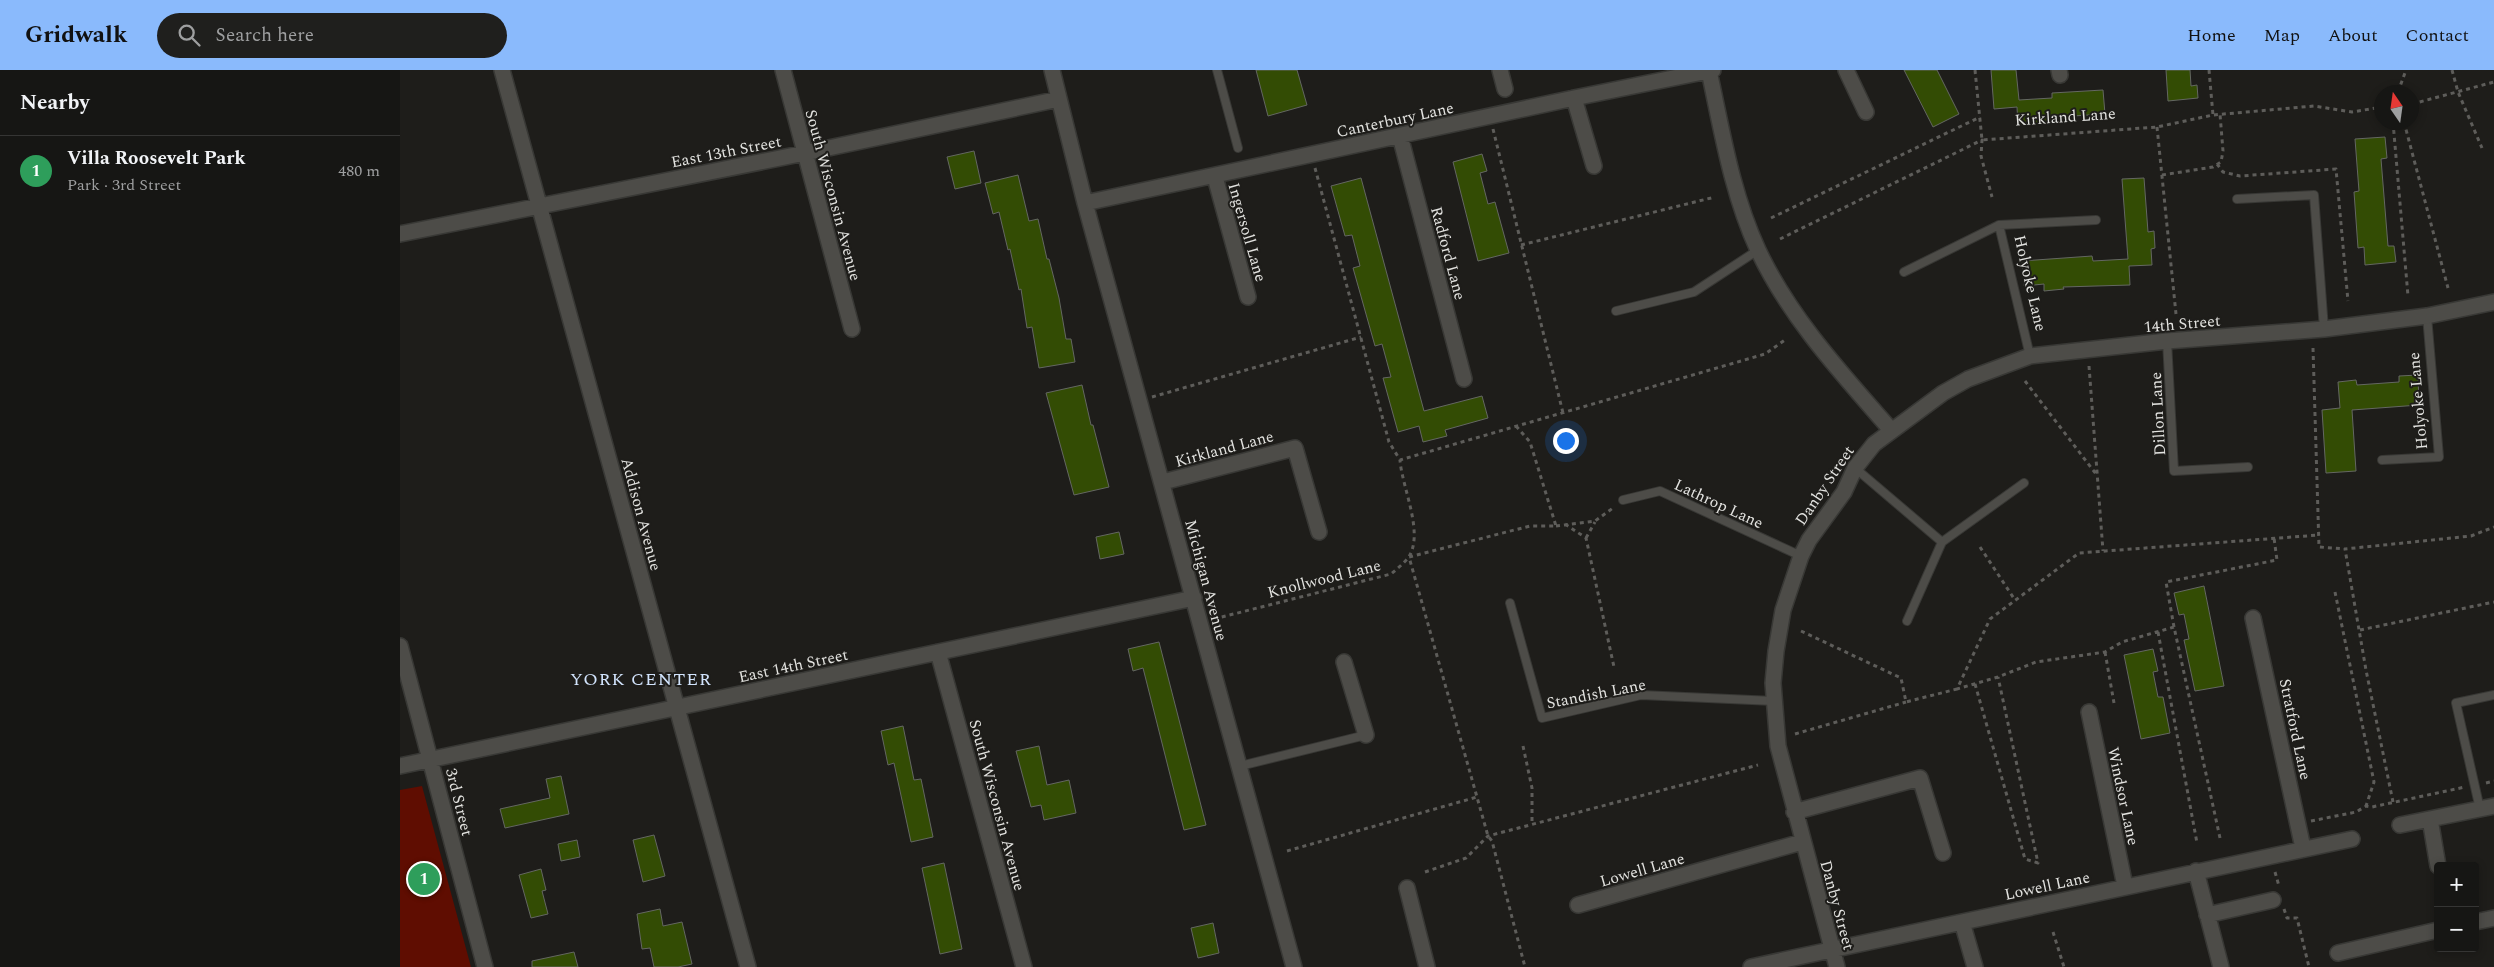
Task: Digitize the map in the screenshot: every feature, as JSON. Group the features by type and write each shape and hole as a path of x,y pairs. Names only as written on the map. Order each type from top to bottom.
{"street":[{"name":"Addison Avenue","path":"502,70 748,967"},
{"name":"South Wisconsin Avenue","path":"784,70 852,329"},
{"name":"Michigan Avenue","path":"1052,70 1086,203 1294,967"},
{"path":"1500,70 1505,89"},
{"path":"1711,70 1732,174 1758,250 1799,319 1822,350 1891,430"},
{"name":"Canterbury Lane","path":"1086,203 1711,70"},
{"path":"1846,70 1866,112"},
{"path":"1574,98 1594,166"},
{"name":"East 13th Street","path":"400,234 805,153 1059,99"},
{"name":"Radford Lane","path":"1400,136 1464,379"},
{"name":"Ingersoll Lane","path":"1215,177 1248,297"},
{"name":"14th Street","path":"1891,430 1944,393 1968,379 2030,356 2167,341 2324,329 2427,316 2494,302"},
{"name":"Danby Street","path":"1837,967 1802,842 1778,746 1774,701 1776,651 1783,610 1801,556 1809,540 1844,492 1855,468 1874,444 1891,430"},
{"name":"Kirkland Lane","path":"1163,482 1295,448 1319,532"},
{"name":"East 14th Street","path":"400,766 1194,598"},
{"name":"Stratford Lane","path":"2254,618 2303,848"},
{"name":"3rd Street","path":"400,646 485,967"},
{"name":"South Wisconsin Avenue","path":"938,652 1024,967"},
{"path":"1344,662 1366,735"},
{"name":"Windsor Lane","path":"2089,712 2125,886"},
{"path":"1794,812 1920,778 1942,853"},
{"path":"2400,825 2487,808"},
{"path":"2430,819 2437,862"},
{"name":"Lowell Lane","path":"1751,967 2352,839"},
{"name":"Lowell Lane","path":"1578,905 1802,842"},
{"path":"2196,871 2221,967"},
{"path":"1407,888 1427,967"},
{"path":"2207,915 2278,897"},
{"path":"2479,921 2494,918"},
{"path":"1962,922 1975,967"},
{"path":"2338,953 2434,931"}],"lane":[{"path":"1217,70 1238,148"},
{"path":"2237,199 2314,195 2324,329"},
{"name":"Holyoke Lane","path":"2030,356 1999,225 2096,220"},
{"path":"1904,272 1999,225"},
{"path":"1616,311 1694,292 1758,250"},
{"name":"Holyoke Lane","path":"2382,460 2439,457 2427,316"},
{"name":"Dillon Lane","path":"2167,341 2174,471 2248,467"},
{"path":"1855,468 1942,542"},
{"path":"1907,621 1942,542 2024,483"},
{"name":"Lathrop Lane","path":"1623,500 1660,491 1801,556"},
{"name":"Standish Lane","path":"1510,603 1542,718 1641,695 1774,701"},
{"path":"2487,808 2475,785 2456,703 2494,695"},
{"path":"1240,766 1366,735"}],"path":[{"path":"1975,70 1982,140 1981,156 1992,197"},
{"path":"2209,70 2213,115"},
{"path":"2401,85 2406,70"},
{"path":"2452,70 2458,92 2482,148"},
{"path":"2419,102 2494,82"},
{"name":"Kirkland Lane","path":"1982,140 2157,127 2220,114 2314,106 2352,112 2374,108"},
{"path":"2162,175 2213,166 2221,162 2223,151 2220,114"},
{"path":"1771,218 1980,117"},
{"path":"1492,126 1563,413"},
{"path":"2157,127 2176,314"},
{"path":"2393,130 2408,296"},
{"path":"2406,130 2448,288"},
{"path":"1780,239 1982,140"},
{"path":"1311,156 1389,442 1400,460 1765,354 1785,340"},
{"path":"1521,245 1715,197"},
{"path":"1151,397 1361,337"},
{"path":"2313,348 2319,547 2345,549 2471,536 2494,528"},
{"path":"2089,366 2103,551"},
{"path":"2026,381 2097,475"},
{"path":"1516,426 1530,442 1556,526"},
{"name":"Knollwood Lane","path":"1200,622 1392,574 1409,557 1416,533 1401,477 1400,460"},
{"path":"1613,508 1595,521 1586,538 1614,667"},
{"path":"1525,967 1492,841 1488,836 1409,557 1530,526 1556,526 1595,521"},
{"path":"1565,524 1586,538"},
{"path":"1957,689 1990,619 2079,553 2319,535"},
{"path":"2220,838 2166,582 2277,560 2274,538"},
{"path":"1980,547 2015,600"},
{"path":"2345,549 2366,670 2393,802"},
{"path":"2335,592 2374,782 2366,806"},
{"path":"2360,630 2494,602"},
{"path":"1795,734 1975,684 2036,662 2105,652 2122,642 2174,627"},
{"path":"1801,631 1901,678 1906,702"},
{"path":"2158,632 2197,843"},
{"path":"2105,652 2114,703"},
{"path":"1975,684 2025,859 2038,864 1998,677"},
{"path":"1523,746 1532,788 1532,824"},
{"path":"1425,872 1466,858 1488,836 1758,765"},
{"path":"2298,824 2356,812 2366,806 2475,785"},
{"path":"1287,851 1477,797"},
{"path":"2275,872 2278,897 2286,918 2297,918 2309,967"},
{"path":"2054,932 2064,967"}],"shaded area":[{"path":"422,786 471,967 400,967 400,790"}],"building":[{"path":"1256,70 1297,70 1307,105 1268,116"},
{"path":"1904,70 1937,70 1959,114 1933,127"},
{"path":"1991,70 2016,70 2019,100 2052,98 2052,93 2103,90 2105,114 2073,116 2074,122 2018,125 2017,107 1994,109"},
{"path":"2166,70 2190,70 2191,86 2197,85 2198,98 2168,101"},
{"path":"2385,137 2387,158 2381,159 2388,246 2394,246 2396,262 2365,265 2364,247 2358,248 2354,192 2359,191 2355,139"},
{"path":"974,151 981,183 955,189 947,157"},
{"path":"1482,154 1487,171 1480,173 1488,204 1495,202 1509,253 1478,261 1453,162"},
{"path":"1018,175 1029,221 1038,219 1047,259 1049,259 1059,298 1066,339 1071,339 1075,362 1039,368 1032,327 1027,328 1021,289 1019,290 1010,249 1008,250 999,212 993,214 985,183"},
{"path":"1361,178 1424,411 1482,396 1488,418 1445,430 1447,436 1423,442 1419,426 1398,432 1383,378 1391,377 1382,344 1375,346 1353,268 1360,266 1352,235 1345,236 1331,186"},
{"path":"2144,178 2148,232 2154,231 2155,248 2151,249 2152,265 2129,266 2130,285 2063,287 2064,289 2044,291 2044,284 2024,286 2022,261 2092,256 2093,261 2128,259 2122,179"},
{"path":"2418,375 2419,405 2352,410 2356,471 2326,473 2322,410 2340,408 2338,382 2356,380 2357,385 2399,382 2399,376"},
{"path":"1082,385 1091,425 1093,425 1109,487 1074,495 1046,393"},
{"path":"1119,532 1124,554 1100,559 1096,537"},
{"path":"2204,586 2224,686 2195,691 2184,640 2189,639 2184,614 2179,615 2174,593"},
{"path":"1159,642 1206,825 1184,830 1143,668 1133,671 1128,649"},
{"path":"2153,649 2158,671 2153,672 2158,697 2163,697 2170,733 2141,739 2124,655"},
{"path":"903,726 914,780 921,779 933,837 911,842 894,763 888,765 881,731"},
{"path":"1039,746 1047,785 1069,780 1076,813 1044,820 1041,805 1031,807 1016,751"},
{"path":"561,776 569,814 505,828 500,809 550,798 546,779"},
{"path":"654,835 665,876 643,882 633,840"},
{"path":"577,840 580,857 561,861 558,844"},
{"path":"944,863 962,949 940,954 922,868"},
{"path":"541,869 546,890 542,891 548,914 531,918 519,875"},
{"path":"660,909 663,926 682,922 692,964 678,967 654,967 650,948 642,949 637,914"},
{"path":"1213,923 1219,953 1198,958 1191,928"},
{"path":"574,952 578,967 532,967 532,961"}],"place":[{"name":"Villa Roosevelt Park","path":"424,879"}],"district":[{"name":"YORK CENTER","path":"641,679"}]}
